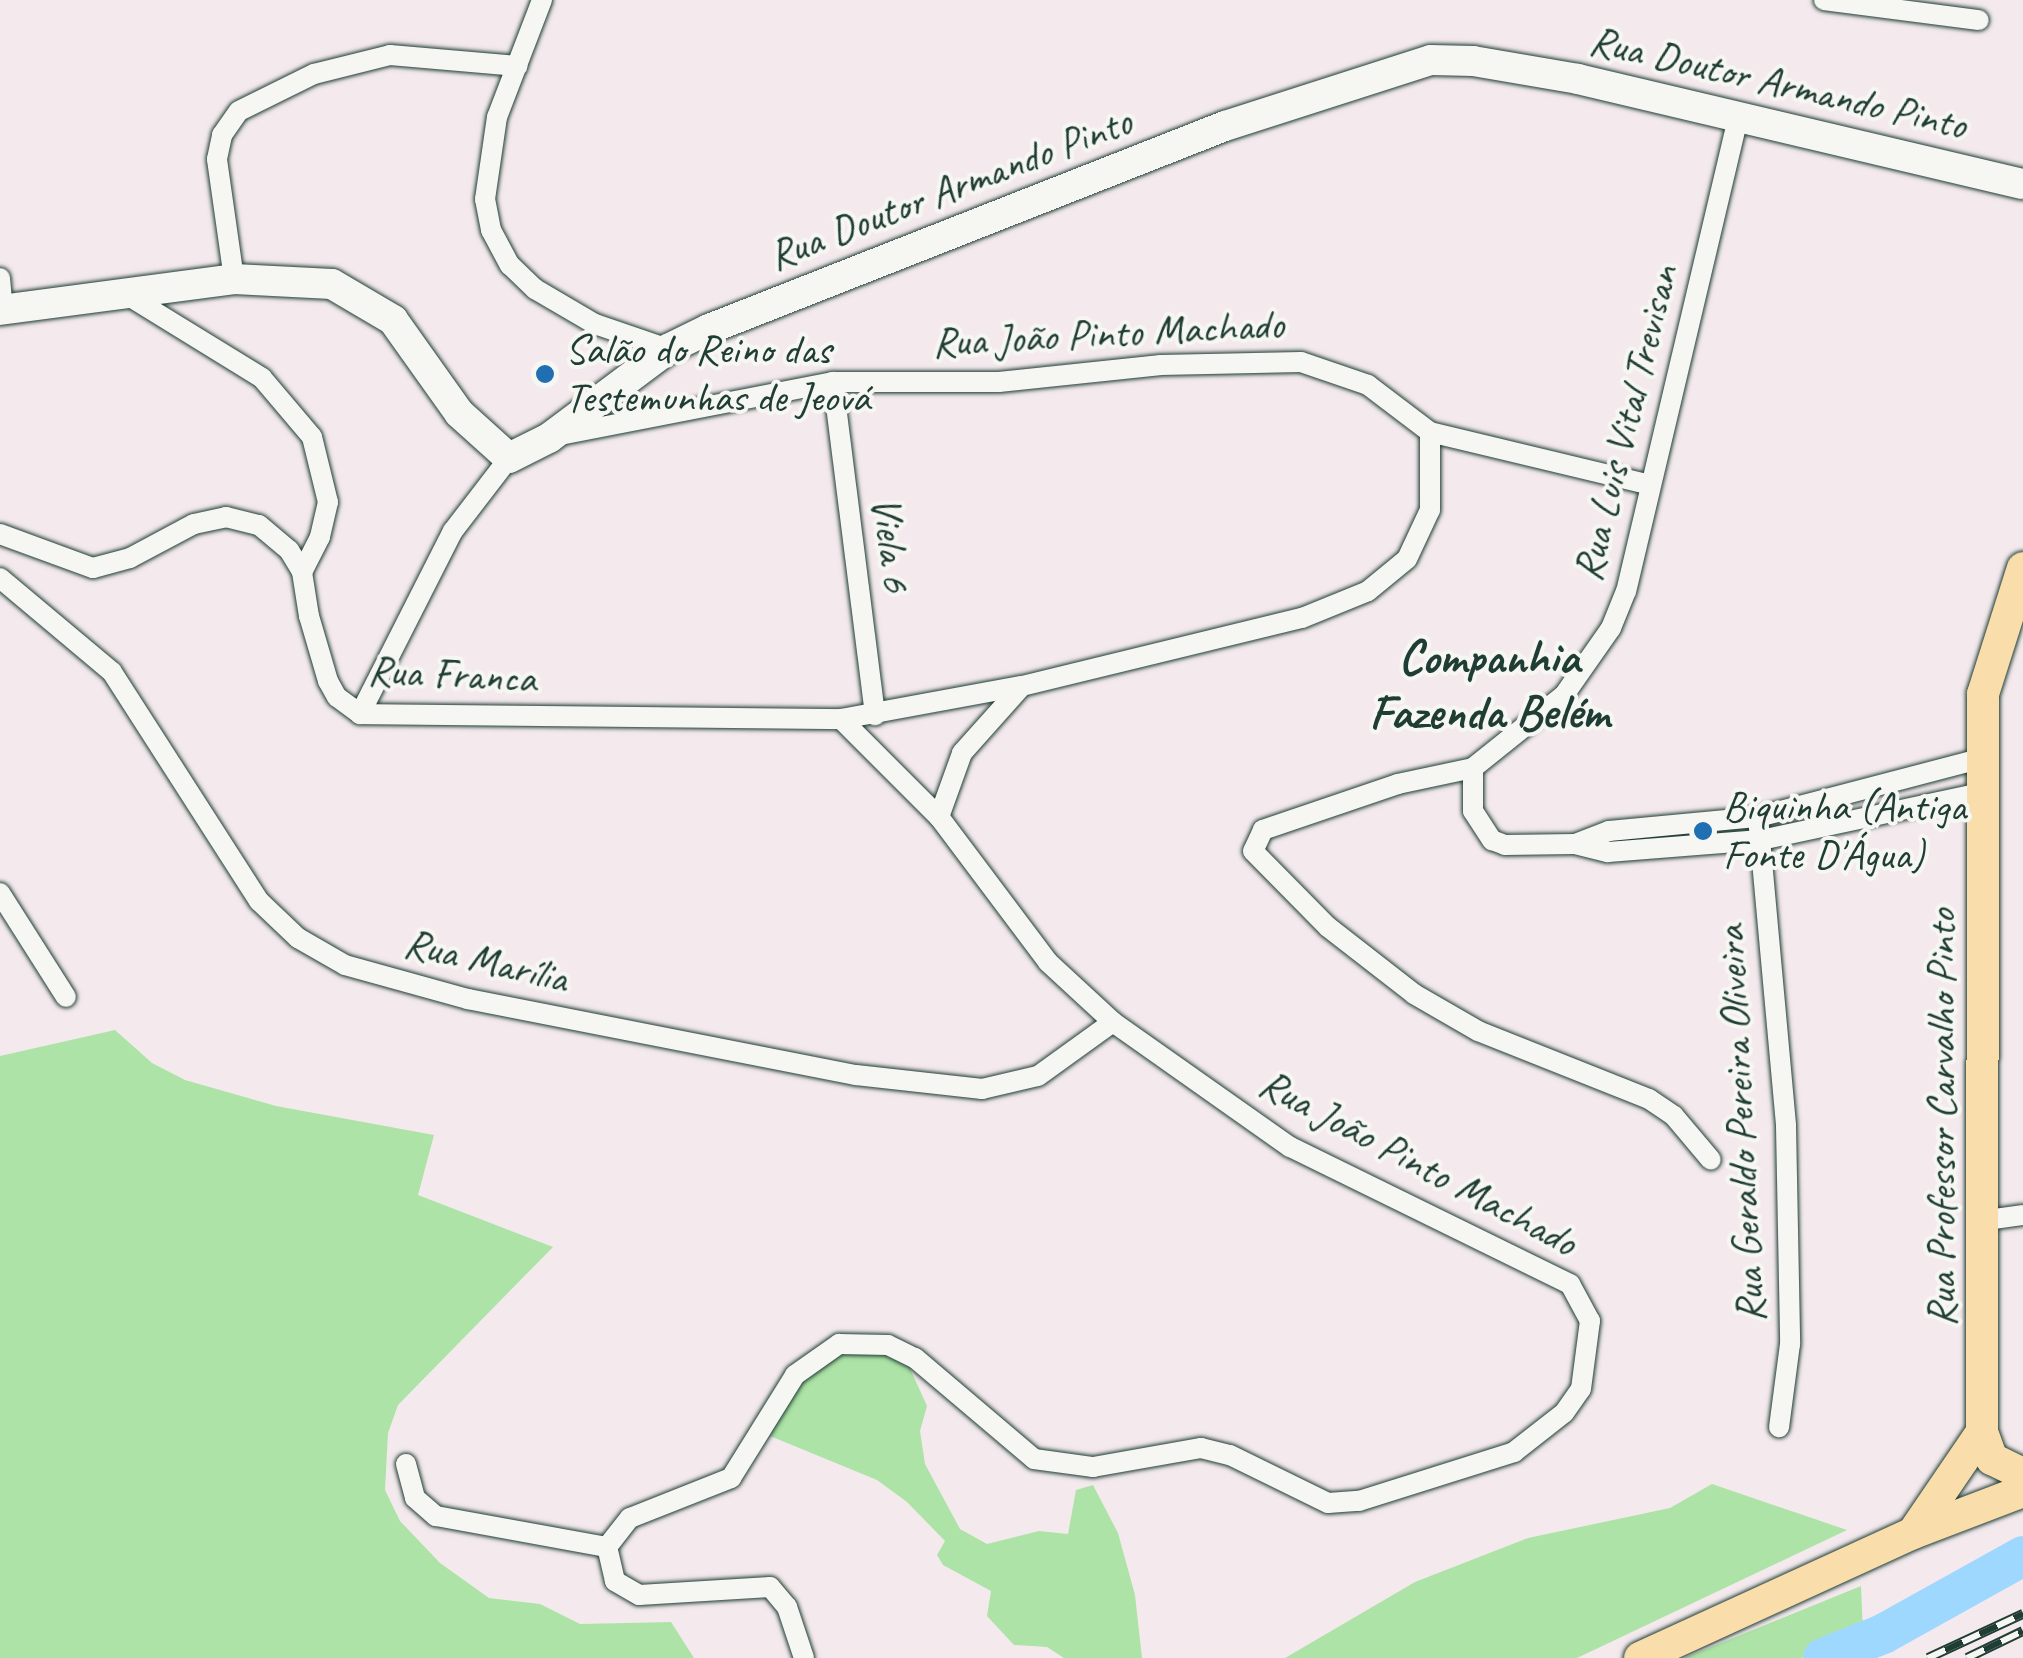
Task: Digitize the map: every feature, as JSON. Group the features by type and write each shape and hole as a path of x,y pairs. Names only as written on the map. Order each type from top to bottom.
{"main road":[{"name":"Rua Doutor Armando Pinto","path":"509,458 549,438 668,349 1225,126 1431,60 1474,60 1578,79 2023,184"},
{"path":"2,310 234,280 303,278 366,301 410,341 458,413 509,458"},
{"name":"Rua Professor Carvalho Pinto","path":"1982,1432 1987,1220 1983,694 1991,652 2023,568"},
{"path":"1982,1432 1992,1459 2023,1474"},
{"path":"1913,1533 1982,1432"},
{"path":"1640,1658 1913,1533 2023,1491"}],"street":[{"path":"542,0 487,162 492,230 510,265 535,289 595,324 668,349"},
{"path":"1824,1 1980,20"},
{"path":"234,280 217,159 222,135 239,111 314,74 390,54 518,66"},
{"name":"Rua Luis Vital Trevisan","path":"1474,768 1541,719 1611,628 1626,591 1647,484 1738,118"},
{"path":"0,278 2,310"},
{"path":"124,294 262,378 298,413 323,468 328,502 326,522 302,572"},
{"name":"Rua João Pinto Machado","path":"549,438 833,382 1000,382 1160,364 1301,362 1368,386 1430,432"},
{"name":"Viela 6","path":"833,382 875,715"},
{"path":"939,818 962,754 1022,686 1302,618 1368,591 1407,559 1430,510 1430,432 1647,484"},
{"path":"360,714 453,531 509,458"},
{"path":"0,534 93,568 130,558 194,524 226,517 259,526 289,550 302,572"},
{"name":"Rua Franca","path":"302,572 328,681 337,697 360,714 841,719 1022,686"},
{"name":"Rua Marília","path":"0,578 112,672 259,901 298,938 344,965 468,1000 856,1075 982,1089 1038,1076 1114,1022"},
{"name":"Rua João Pinto Machado","path":"608,1546 630,1518 730,1478 794,1375 838,1344 888,1345 915,1358 1034,1460 1093,1467 1201,1448 1230,1455 1328,1504 1359,1501 1514,1452 1564,1413 1581,1390 1591,1345 1584,1303 1558,1272 1290,1147 1114,1022 1048,962 939,818 841,719"},
{"path":"1574,844 1609,831 1758,817 1983,758"},
{"path":"1710,1160 1674,1116 1649,1099 1478,1031 1414,994 1328,927 1253,851 1263,830 1398,784 1474,768 1473,811 1492,840 1525,847 1574,844 1608,852 1761,840 1984,792"},
{"name":"Rua Geraldo Pereira Oliveira","path":"1758,817 1786,1126 1790,1344 1780,1427"},
{"path":"0,893 66,997"},
{"path":"1987,1220 2023,1215"},
{"path":"406,1464 415,1498 436,1516 608,1546 615,1582 639,1596 770,1588 787,1607 804,1658"}],"green space":[{"path":"115,1030 152,1063 185,1080 276,1106 434,1135 418,1195 553,1247 398,1405 388,1433 385,1490 400,1521 440,1563 489,1598 540,1604 580,1624 671,1622 694,1658 0,1658 0,1056"},
{"path":"836,1349 887,1350 908,1364 927,1406 920,1431 925,1464 960,1529 987,1544 1039,1531 1068,1534 1076,1490 1093,1485 1118,1533 1135,1595 1142,1658 1064,1658 1047,1647 1014,1645 987,1616 991,1591 943,1565 937,1555 945,1541 907,1502 877,1480 770,1436 785,1396"},
{"path":"1712,1484 1847,1530 1577,1658 1285,1658 1415,1582 1528,1538 1670,1508"},
{"path":"1861,1586 1863,1633 1801,1658 1684,1658"}],"waterway":[{"path":"1823,1658 1883,1634 2023,1556"}],"railway":[{"path":"1928,1658 2023,1614"},
{"path":"1967,1658 2023,1631"}],"place":[{"name":"Salão do Reino das Testemunhas de Jeová","path":"545,374"},
{"name":"Biquinha (Antiga Fonte D'Água)","path":"1703,831"}],"district":[{"name":"Companhia Fazenda Belém","path":"1489,684"}]}
